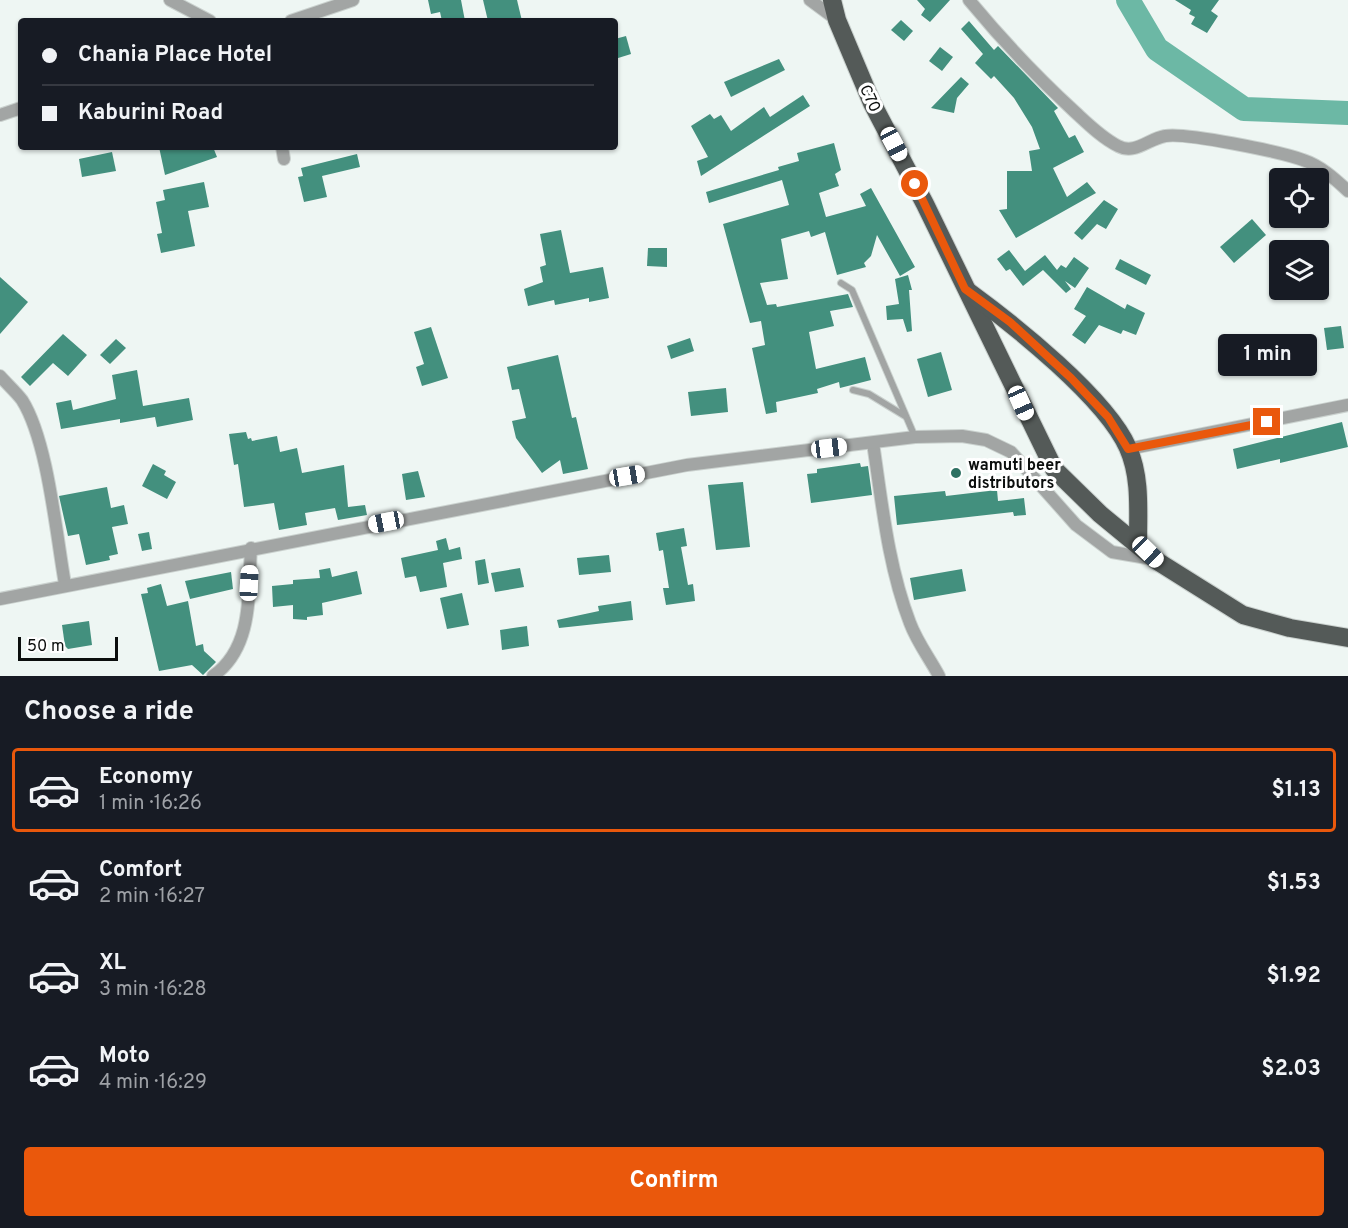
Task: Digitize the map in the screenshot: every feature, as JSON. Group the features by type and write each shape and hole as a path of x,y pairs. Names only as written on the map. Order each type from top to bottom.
{"highway":[{"name":"C70","path":"832,0 837,20 872,103 925,204 1054,469 1100,514 1138,543 1157,561 1243,615 1290,628 1348,638"},
{"path":"965,289 1010,322 1071,378 1108,417 1128,449 1137,477 1138,543"}],"street":[{"path":"170,0 204,18"},
{"path":"300,18 353,0"},
{"path":"810,0 837,20"},
{"path":"969,0 1009,49 1093,128 1118,146 1128,149 1137,148 1167,135 1258,148 1305,160 1329,174 1348,191"},
{"path":"0,115 18,109"},
{"path":"0,376 21,400 33,424 42,456 65,584"},
{"path":"1128,449 1348,405"},
{"path":"0,599 65,584 687,465 915,437 962,436 999,445 1011,452 1064,512 1095,540 1118,555 1157,561"},
{"path":"873,443 886,533 898,583 911,625 939,676"},
{"path":"213,676 231,657 245,629 250,548"}],"lane":[{"path":"841,283 852,290 863,321 883,356 915,437"},
{"path":"853,390 868,394 906,416"}],"building":[{"path":"428,0 461,0 464,18 441,18 440,12 431,14"},
{"path":"483,0 517,0 521,18 487,18"},
{"path":"917,0 950,0 930,22 921,15 925,9"},
{"path":"1175,0 1219,0 1211,11 1218,16 1207,33 1191,24 1195,17 1189,14 1191,10"},
{"path":"901,20 913,31 904,41 891,30"},
{"path":"969,21 994,50 998,46 1058,108 1054,111 1069,138 1075,135 1084,152 1053,168 1067,197 1087,182 1096,193 1016,238 999,210 1007,209 1007,171 1032,171 1029,151 1040,149 1032,127 1014,98 994,76 991,79 975,63 983,54 961,29"},
{"path":"626,36 631,54 618,58 618,38"},
{"path":"940,47 953,57 942,71 929,61"},
{"path":"779,59 785,70 731,97 724,82"},
{"path":"961,77 969,84 957,98 954,113 931,108"},
{"path":"803,95 810,106 701,176 697,161 708,157 691,126 710,114 714,119 721,115 731,131 764,107 770,117"},
{"path":"834,143 841,170 835,174 839,186 819,193 826,217 866,206 860,194 871,188 915,267 900,276 877,235 871,256 864,263 866,267 837,275 825,232 811,237 809,231 781,239 788,279 760,283 767,305 776,304 777,307 848,294 853,307 830,311 834,326 809,332 816,369 865,357 871,380 840,388 839,382 817,389 818,393 776,402 777,412 766,414 752,348 765,345 761,321 750,323 723,224 789,205 782,180 709,203 706,192 779,170 778,167 799,161 797,153"},
{"path":"160,150 214,150 217,157 165,175"},
{"path":"112,152 116,171 82,177 79,159"},
{"path":"357,154 360,167 322,176 327,197 304,202 298,177 303,176 301,168"},
{"path":"204,182 209,207 188,211 195,246 161,253 157,234 162,233 156,202 165,200 163,190"},
{"path":"1104,200 1118,209 1106,229 1097,224 1082,240 1074,233"},
{"path":"1252,219 1266,235 1234,263 1220,247"},
{"path":"561,230 570,273 603,267 609,298 589,302 589,298 555,305 554,300 528,306 524,289 543,282 540,267 546,265 540,234"},
{"path":"648,248 667,248 667,267 647,266"},
{"path":"1009,250 1025,271 1045,255 1057,270 1061,265 1066,268 1074,257 1089,268 1075,288 1065,281 1071,289 1066,293 1043,270 1023,286 1010,269 1006,271 997,259"},
{"path":"1120,259 1151,275 1146,285 1115,269"},
{"path":"908,275 912,290 909,290 912,331 907,332 903,319 887,320 886,306 899,304 895,279"},
{"path":"0,277 28,302 0,334"},
{"path":"1087,287 1125,309 1127,304 1145,313 1136,335 1123,330 1121,334 1099,325 1085,344 1072,335 1086,316 1074,309"},
{"path":"1341,326 1344,348 1327,350 1324,328"},
{"path":"431,327 448,378 422,386 416,367 424,364 414,332"},
{"path":"63,334 87,355 68,376 53,363 30,386 21,377"},
{"path":"690,338 694,351 671,359 667,346"},
{"path":"116,339 126,348 110,364 100,355"},
{"path":"941,352 952,390 928,397 917,359"},
{"path":"558,355 572,418 576,417 588,469 563,474 560,460 542,473 516,438 512,421 526,418 519,389 512,390 507,367"},
{"path":"137,370 143,406 189,398 193,420 157,427 155,417 120,423 120,419 61,429 56,403 71,400 73,410 116,399 112,375"},
{"path":"726,388 728,412 691,416 688,392"},
{"path":"1342,422 1348,447 1280,463 1280,459 1237,469 1233,449"},
{"path":"246,432 248,439 251,438 252,441 277,436 280,452 297,448 302,473 344,465 348,507 365,505 367,515 338,520 335,508 305,513 307,525 279,530 274,503 244,507 238,464 234,465 229,434"},
{"path":"860,463 861,467 868,466 872,495 811,503 807,474 817,473 817,469"},
{"path":"153,464 166,471 164,475 176,482 167,499 142,486"},
{"path":"418,471 425,497 406,500 402,474"},
{"path":"743,482 750,547 716,550 708,485"},
{"path":"107,487 111,508 124,505 128,524 112,527 118,554 109,556 110,560 86,565 79,534 68,536 59,496"},
{"path":"997,490 998,501 1024,498 1026,515 1014,516 1013,512 897,525 894,496 945,491 946,496"},
{"path":"684,528 687,546 681,547 688,585 693,584 695,601 666,605 663,588 669,588 663,550 659,551 656,533"},
{"path":"149,532 152,549 142,551 138,534"},
{"path":"446,538 449,550 460,547 462,559 443,563 447,587 420,592 416,576 405,578 401,558 438,550 436,541"},
{"path":"609,555 611,572 579,575 577,558"},
{"path":"485,559 489,583 478,585 475,561"},
{"path":"330,568 332,577 357,571 362,594 322,603 323,615 307,617 307,620 293,619 293,605 273,607 272,586 293,584 293,580 320,578 319,570"},
{"path":"520,568 524,587 495,592 491,573"},
{"path":"962,569 966,591 914,600 910,578"},
{"path":"231,572 233,589 190,599 185,581"},
{"path":"161,584 167,606 188,601 196,646 203,644 204,651 216,662 203,675 192,665 159,671 141,594 148,593 147,588"},
{"path":"462,593 469,625 447,629 440,598"},
{"path":"631,601 633,620 559,628 557,620 599,611 598,606"},
{"path":"89,621 92,645 68,649 65,646 62,625"},
{"path":"527,626 529,646 502,650 500,630"}],"waterway":[{"path":"1128,0 1157,49 1244,109 1348,113"}],"place":[{"name":"wamuti beer distributors","path":"956,473"}],"route":[{"path":"915,184 965,289 1010,322 1071,378 1119,430 1128,449 1267,422"}]}
